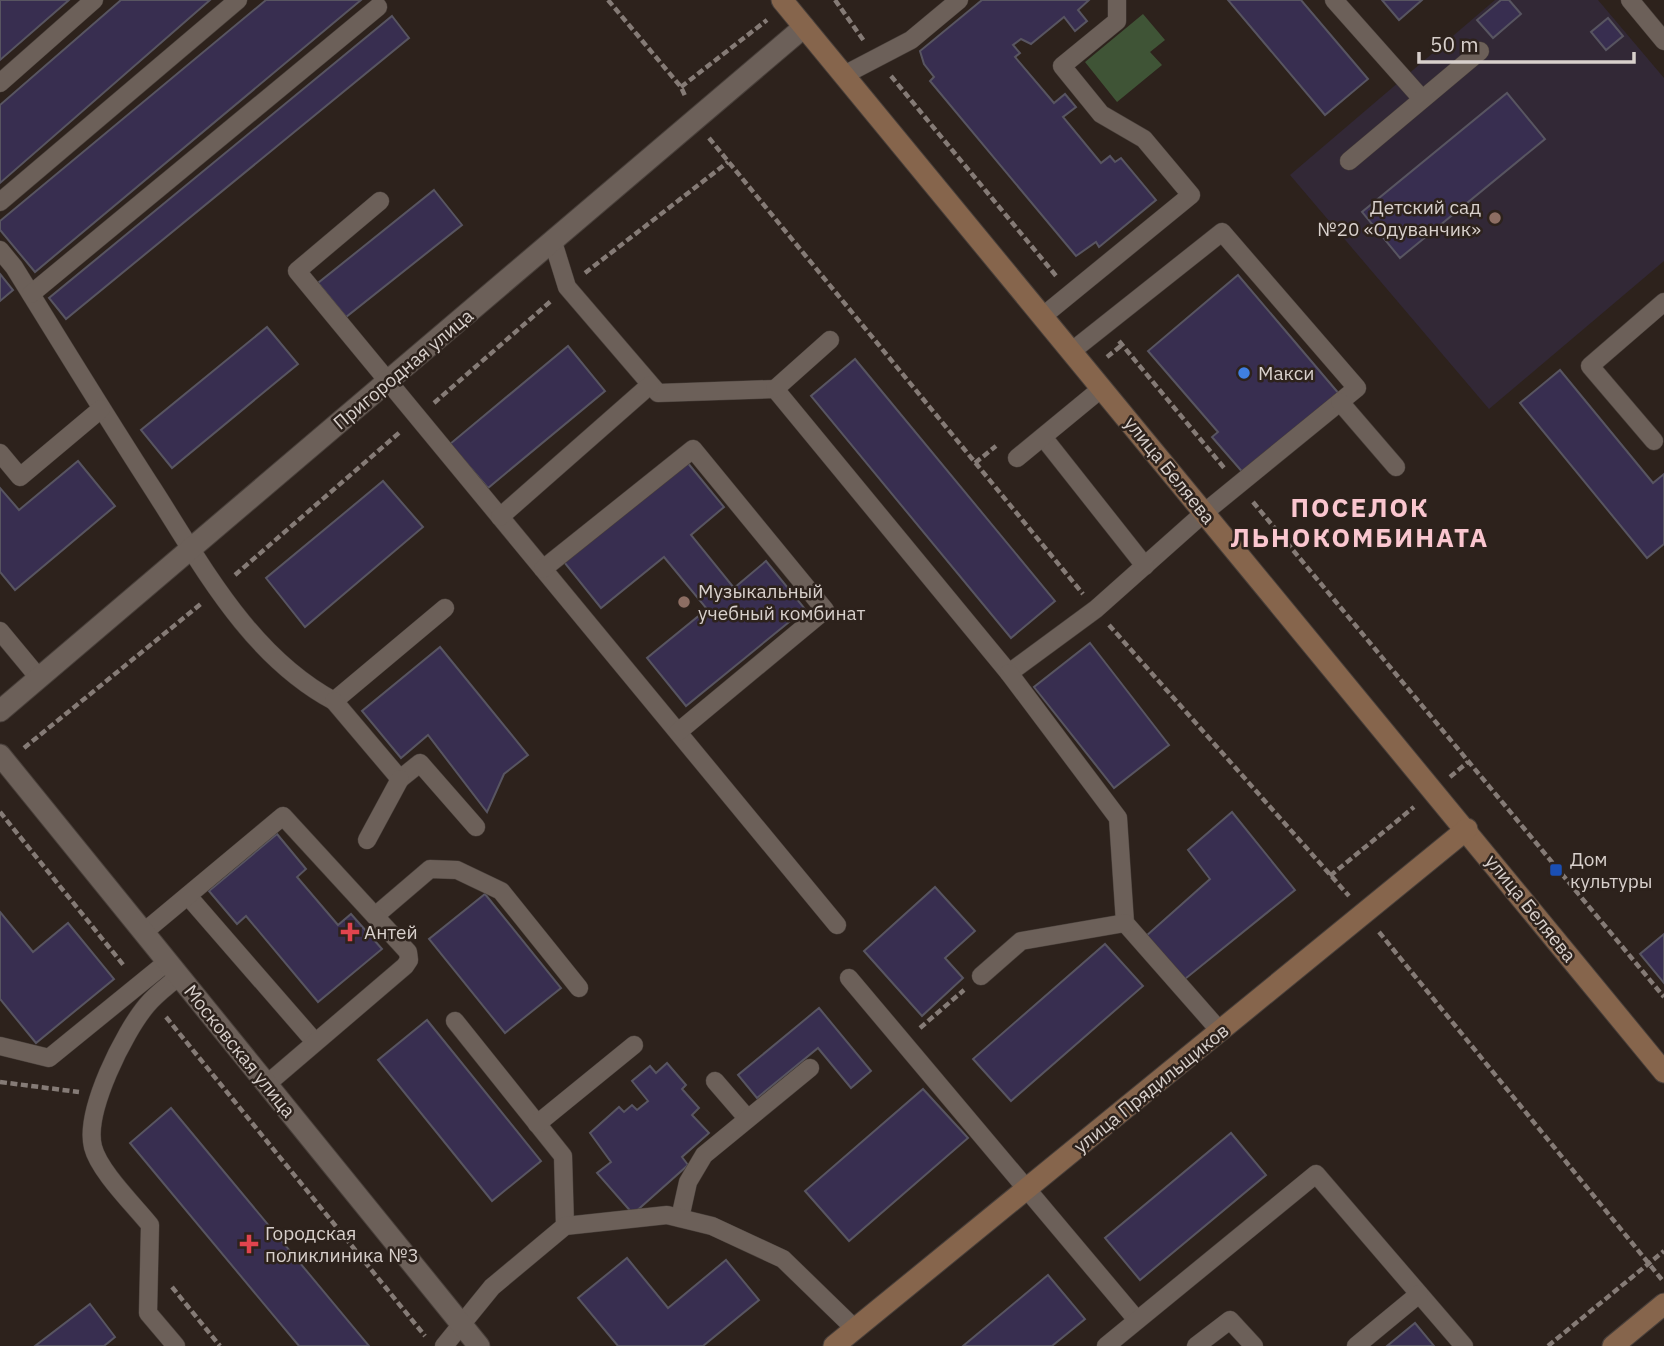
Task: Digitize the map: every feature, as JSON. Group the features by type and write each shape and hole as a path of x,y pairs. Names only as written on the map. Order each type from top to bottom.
{"street":[{"name":"улица Беляева","path":"784,2 1467,829 1664,1072"},
{"name":"Пригородная улица","path":"0,711 804,27"},
{"name":"Московская улица","path":"3,759 480,1346"},
{"name":"улица Прядильщиков","path":"834,1346 1467,829"},
{"path":"1613,1346 1664,1304"}],"lane":[{"path":"0,83 94,0"},
{"path":"0,202 238,0"},
{"path":"844,75 911,40 959,0"},
{"path":"1043,316 1191,195 1144,139 1101,114 1062,66 1117,21 1117,0"},
{"path":"1334,0 1422,99"},
{"path":"1630,0 1664,41"},
{"path":"31,294 378,6"},
{"path":"1349,161 1480,51"},
{"path":"380,201 297,271 837,925"},
{"path":"1009,673 1096,609 1205,512 1357,388 1222,232 1072,351"},
{"path":"553,242 567,287 658,393 775,389 830,340"},
{"path":"0,250 31,294 101,409 218,590 280,665 306,686 334,701 400,779"},
{"path":"1654,441 1590,366 1664,302"},
{"path":"500,517 650,385"},
{"path":"1017,458 1102,388"},
{"path":"775,389 1009,673 1118,818 1125,923 1220,1031"},
{"path":"1340,402 1396,467"},
{"path":"0,453 20,477 101,409"},
{"path":"1042,438 1145,566"},
{"path":"543,569 693,449 825,610 678,732"},
{"path":"334,701 445,608"},
{"path":"0,631 39,678"},
{"path":"366,840 400,779 420,763 476,827"},
{"path":"144,932 283,816 408,952 408,963 267,1084"},
{"path":"375,916 430,869 457,870 501,891 579,988"},
{"path":"188,896 315,1042"},
{"path":"981,976 1021,941 1125,923"},
{"path":"0,1046 50,1058 139,985 173,969"},
{"path":"173,969 127,1038 100,1097 93,1114 93,1148 101,1165 150,1225 148,1312 176,1346"},
{"path":"849,978 1137,1320"},
{"path":"455,1021 563,1156 565,1226"},
{"path":"537,1124 634,1045"},
{"path":"680,1218 688,1182 704,1155 810,1068"},
{"path":"715,1081 747,1118"},
{"path":"1106,1346 1316,1174 1464,1346"},
{"path":"444,1346 492,1287 565,1226 667,1215 712,1226 783,1259 855,1329"},
{"path":"1356,1346 1419,1294"},
{"path":"1196,1346 1230,1320 1254,1346"}],"path":[{"path":"608,0 681,87 695,121 1096,609 1364,914 1664,1282"},
{"path":"835,0 877,59 1071,293"},
{"path":"681,87 784,2"},
{"path":"3,759 218,590 567,287 728,162"},
{"path":"1105,324 1664,997"},
{"path":"1330,876 1468,762"},
{"path":"0,812 139,985"},
{"path":"904,1041 981,976"},
{"path":"152,1000 432,1346"},
{"path":"0,1082 58,1087 100,1097"},
{"path":"1548,1346 1664,1251"},
{"path":"169,1282 220,1346"}],"shaded area":[{"name":"Детский сад №20 «Одуванчик»","path":"1495,0 1598,0 1664,78 1664,261 1489,409 1290,175"}],"green space":[{"path":"1143,14 1165,40 1150,52 1162,65 1117,102 1085,62"}],"building":[{"path":"0,0 69,0 0,60"},
{"path":"121,0 210,0 0,183 0,105"},
{"path":"266,0 361,0 35,272 0,230 0,221"},
{"path":"982,0 1089,0 1078,10 1087,21 1075,31 1064,17 1031,44 1021,39 1013,45 1020,53 1015,57 1054,103 1065,94 1076,107 1063,117 1101,163 1110,156 1115,162 1121,158 1156,200 1099,247 1096,242 1076,256 930,81 934,77 924,64 920,51"},
{"path":"1228,0 1301,0 1368,79 1325,115"},
{"path":"1382,0 1422,0 1399,20"},
{"path":"1501,0 1509,0 1521,14 1493,38 1477,20"},
{"path":"392,16 409,38 66,319 49,298"},
{"path":"1608,18 1623,36 1606,50 1591,32"},
{"path":"1507,93 1545,139 1400,258 1362,212"},
{"path":"434,190 462,225 346,317 318,283"},
{"path":"0,274 13,290 0,301"},
{"name":"Макси","path":"1238,275 1340,395 1245,475 1212,437 1218,432 1148,351"},
{"path":"267,327 298,364 172,468 141,430"},
{"path":"568,346 605,391 488,488 450,444"},
{"path":"855,359 1055,601 1011,638 811,396"},
{"path":"1560,370 1653,483 1664,474 1664,544 1647,558 1520,403"},
{"path":"78,461 115,506 15,590 0,572 0,488 19,510"},
{"path":"687,462 724,507 691,535 734,588 766,561 805,609 686,706 647,658 707,609 664,557 601,608 564,562"},
{"path":"383,481 423,527 305,627 266,578"},
{"path":"1090,643 1169,745 1114,788 1034,687"},
{"path":"440,647 528,755 504,774 487,812 428,735 401,758 362,711"},
{"path":"1232,812 1295,890 1185,979 1146,936 1210,879 1188,850"},
{"path":"277,834 306,869 297,877 338,925 351,914 382,949 318,1002 246,916 237,924 209,891"},
{"path":"935,887 975,931 945,958 963,978 922,1016 864,951"},
{"path":"485,894 561,988 505,1033 429,939"},
{"path":"0,912 33,952 68,923 114,979 36,1043 0,999"},
{"path":"1664,934 1664,983 1640,954"},
{"path":"1105,944 1143,986 1011,1101 973,1059"},
{"path":"819,1008 871,1071 851,1088 818,1048 757,1098 738,1075"},
{"path":"427,1020 541,1161 492,1201 378,1060"},
{"path":"667,1063 686,1085 682,1089 699,1108 692,1115 709,1133 682,1157 688,1165 633,1214 597,1173 611,1162 590,1133 619,1107 624,1112 632,1105 637,1110 648,1101 632,1081 650,1066 656,1073"},
{"path":"923,1089 968,1138 849,1241 805,1191"},
{"name":"Городская поликлиника №3","path":"171,1108 369,1346 299,1346 130,1143"},
{"path":"1231,1133 1266,1175 1140,1280 1105,1238"},
{"path":"627,1258 668,1308 726,1260 759,1300 703,1346 618,1346 578,1298"},
{"path":"1048,1275 1085,1319 1052,1346 963,1346"},
{"path":"90,1304 115,1337 104,1346 35,1346"},
{"path":"1415,1323 1434,1346 1387,1346"}],"place":[{"name":"Детский сад №20 «Одуванчик»","path":"1495,218"},
{"name":"Макси","path":"1244,373"},
{"name":"Музыкальный учебный комбинат","path":"684,602"},
{"name":"Дом культуры","path":"1556,870"},
{"name":"Антей","path":"350,932"},
{"name":"Городская поликлиника №3","path":"249,1244"}],"district":[{"name":"ПОСЕЛОК ЛЬНОКОМБИНАТА","path":"1360,523"}]}
